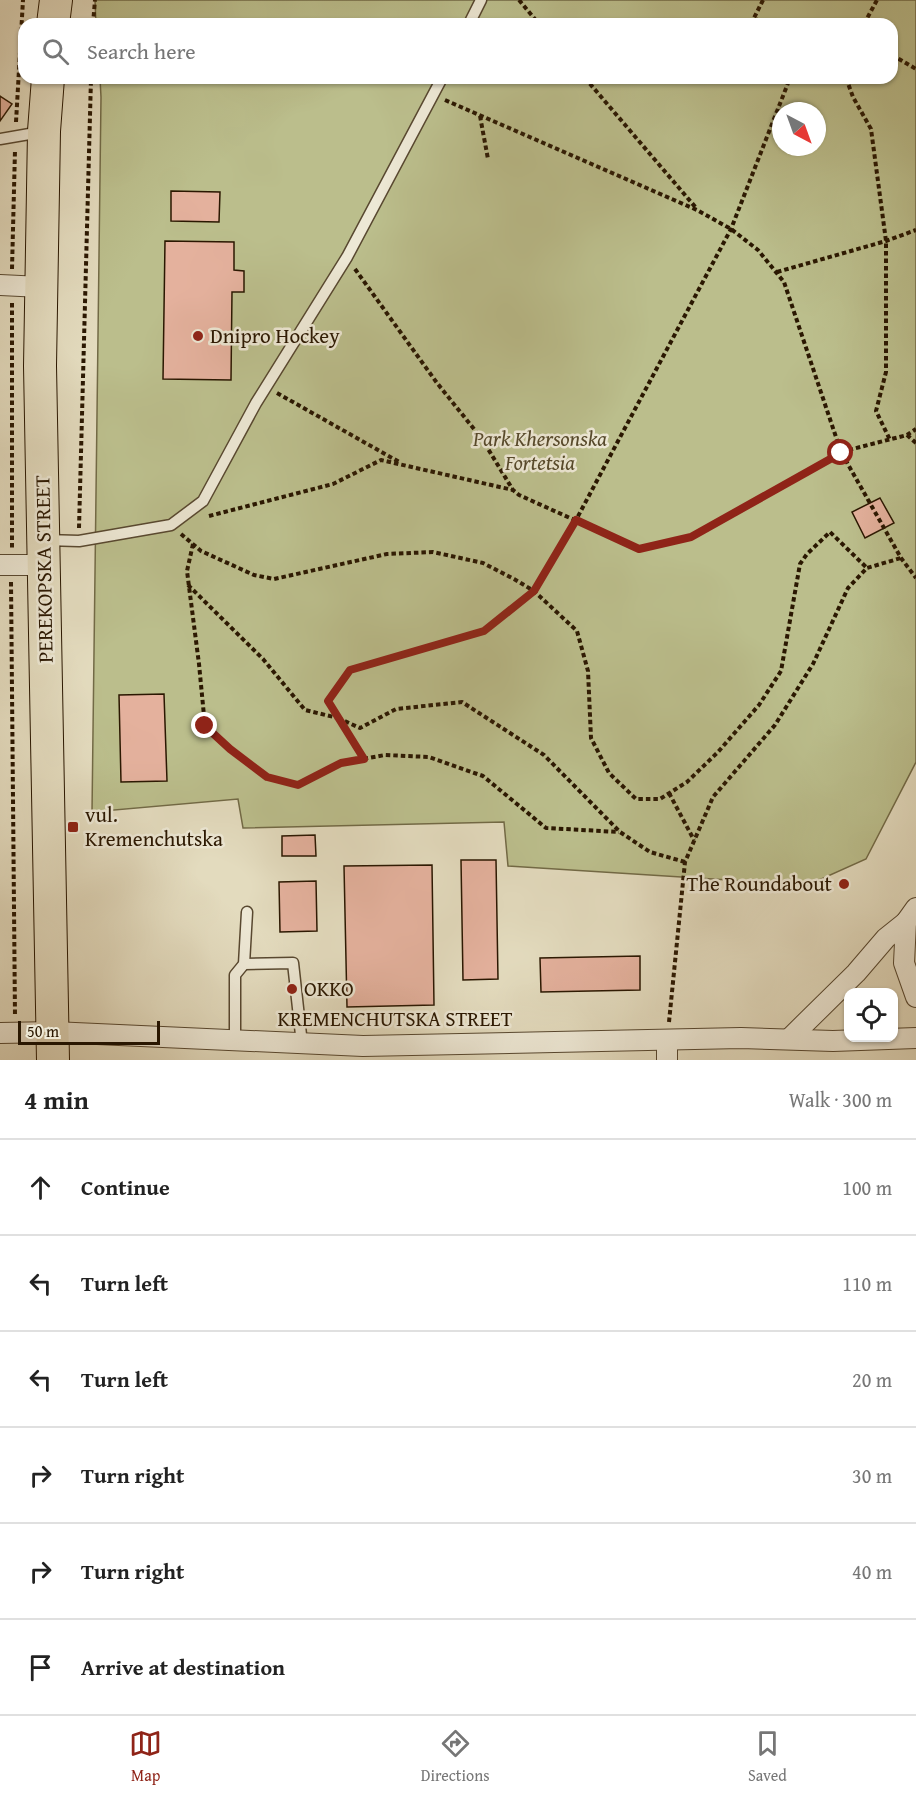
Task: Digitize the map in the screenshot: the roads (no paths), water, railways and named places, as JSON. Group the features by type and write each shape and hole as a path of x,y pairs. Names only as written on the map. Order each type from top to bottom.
{"main road":[{"name":"PEREKOPSKA STREET","path":"48,84 44,131 41,287 53,1046"}],"street":[{"path":"0,285 41,287"},
{"path":"5,565 44,552"},
{"path":"911,915 904,963 916,996"},
{"path":"789,1039 911,915"},
{"name":"KREMENCHUTSKA STREET","path":"8,1033 53,1046 235,1041 302,1044 362,1053 667,1040 833,1041 916,1038"},
{"path":"667,1040 667,1060"}],"lane":[{"path":"472,18 481,0"},
{"path":"44,552 79,541 171,525 203,501 267,387 347,256 439,84"},
{"path":"0,139 44,131"},
{"path":"235,1041 234,975 244,964 247,912"},
{"path":"244,964 293,963 302,1044"}],"place":[{"name":"Dnipro Hockey","path":"198,336"},
{"name":"vul. Kremenchutska","path":"73,827"},
{"name":"The Roundabout","path":"844,884"},
{"name":"OKKO","path":"292,989"}],"park label":[{"name":"Park Khersonska Fortetsia","path":"540,451"}]}
